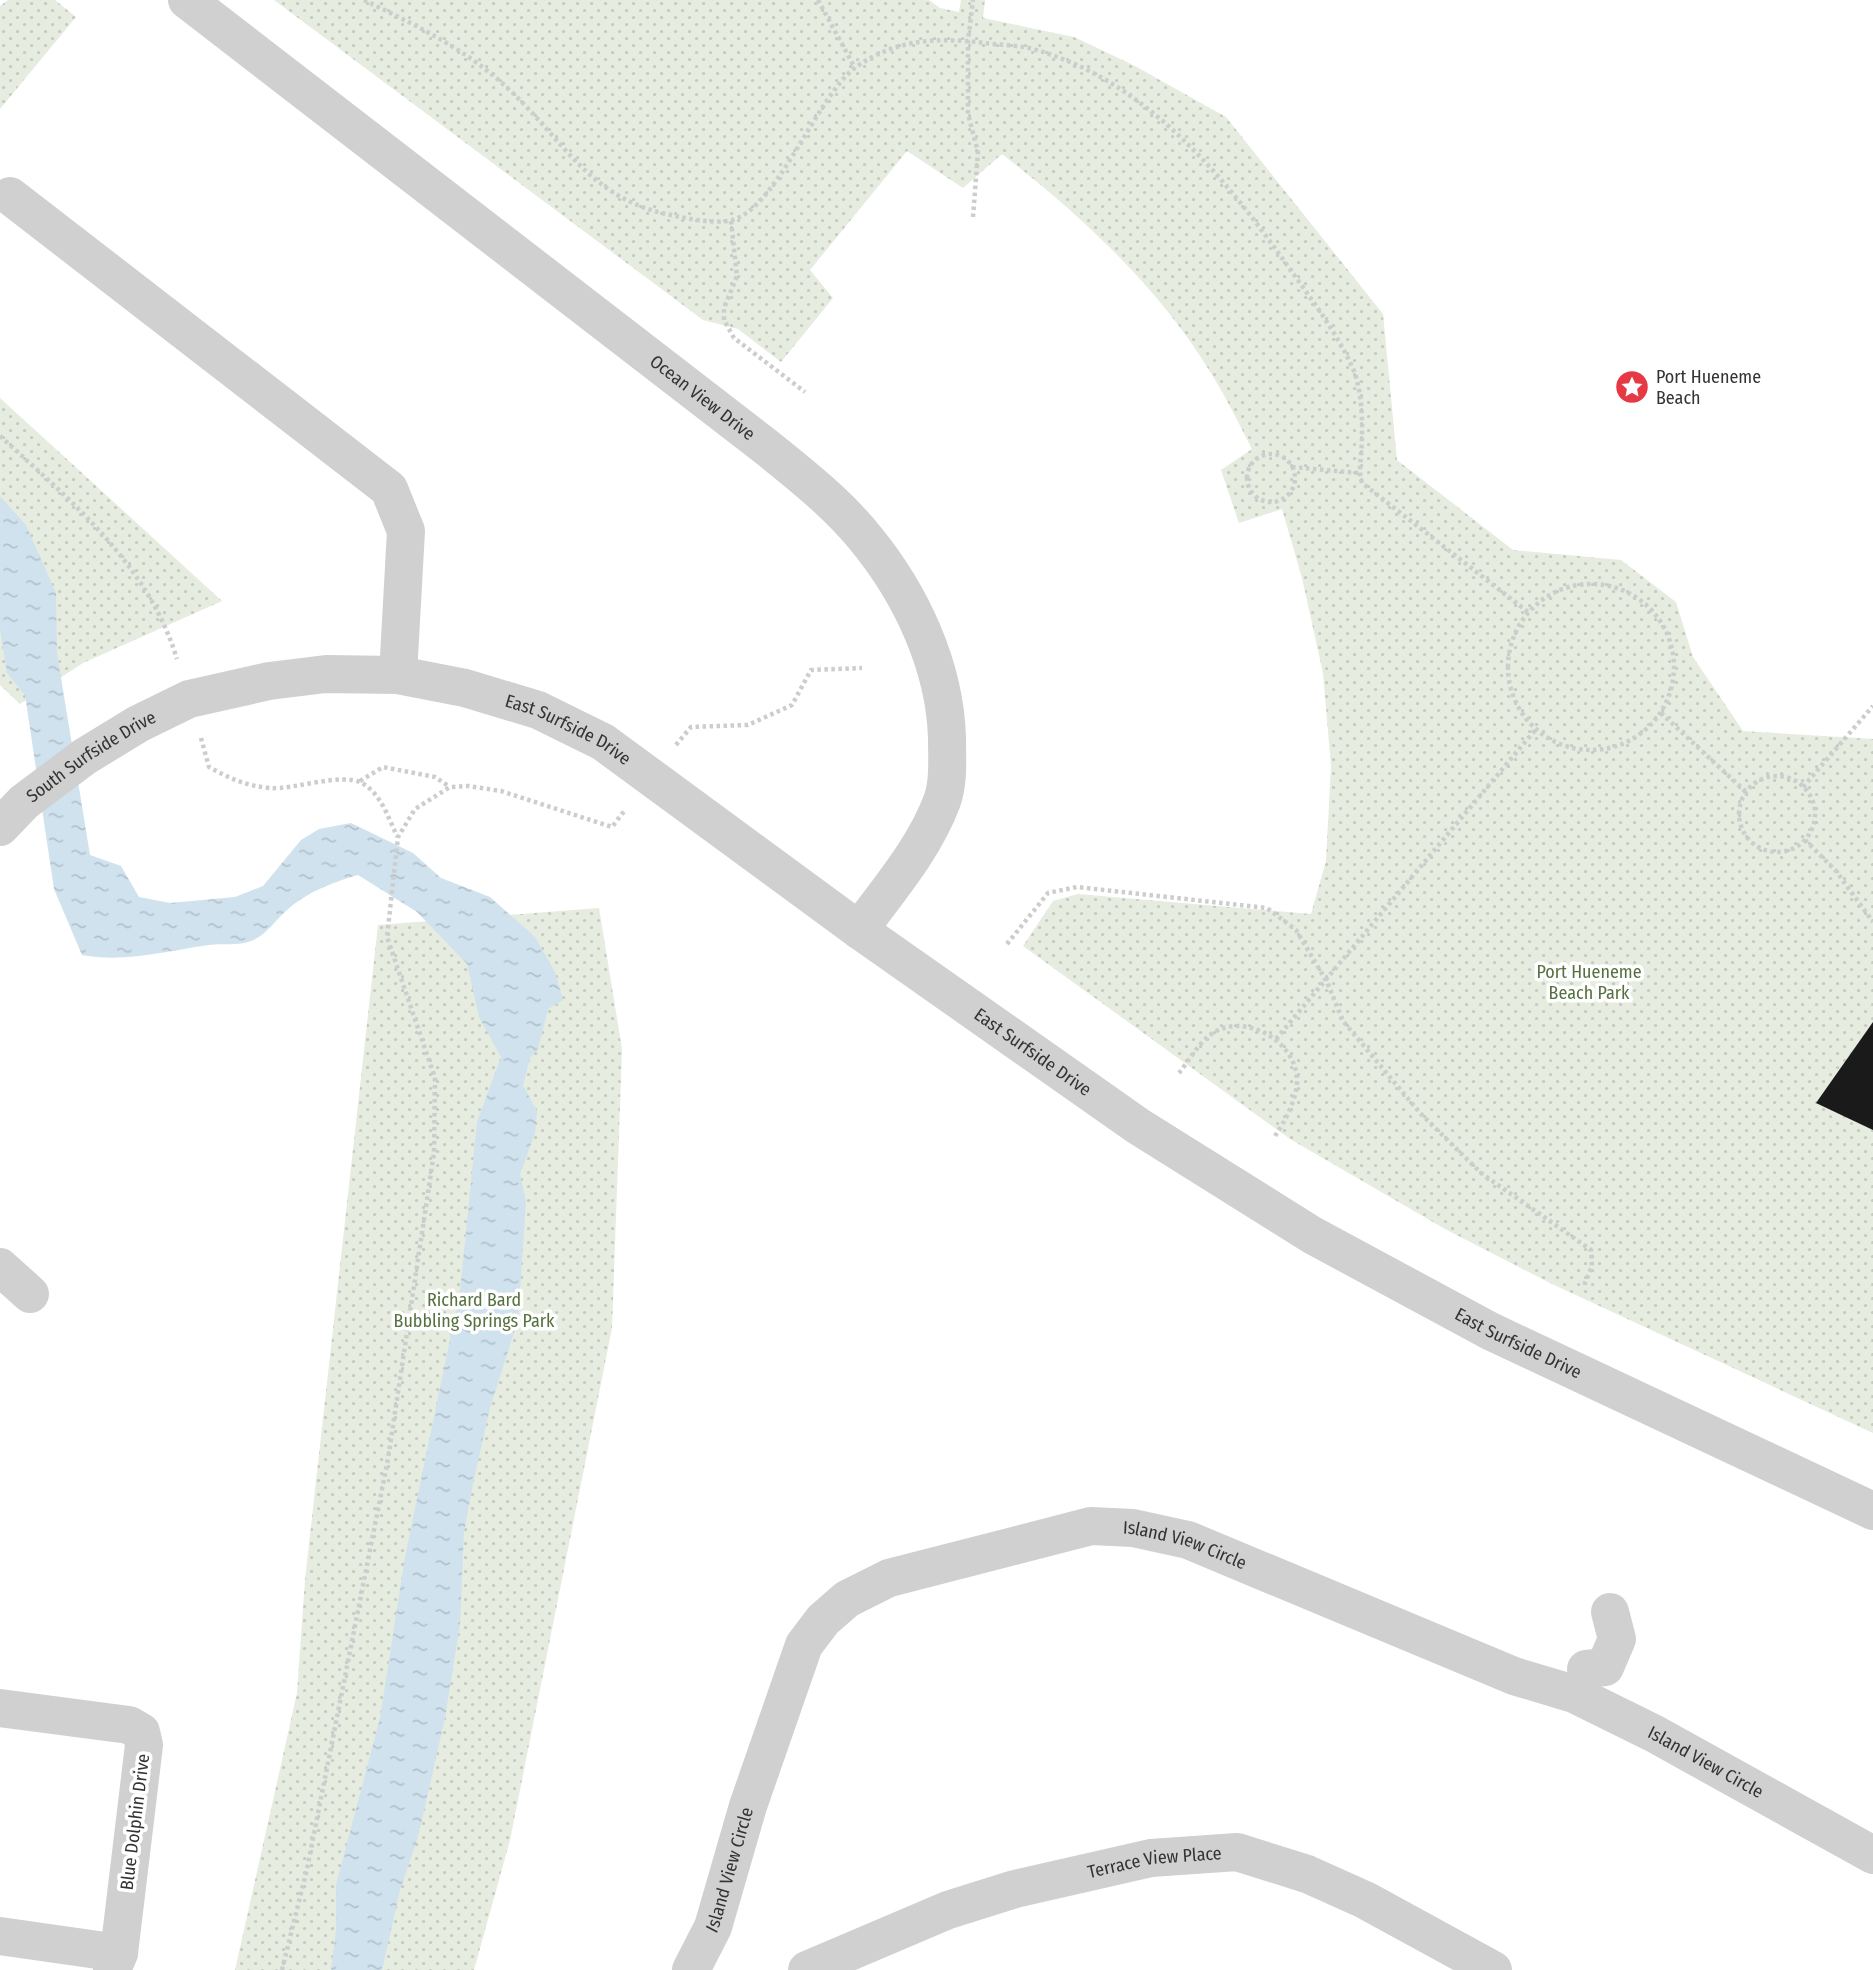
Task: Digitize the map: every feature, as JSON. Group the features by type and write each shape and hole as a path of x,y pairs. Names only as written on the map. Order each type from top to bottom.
{"street":[{"name":"Ocean View Drive","path":"187,0 765,446 811,484 866,539 898,587 931,650 946,719 947,762 943,799 921,844 859,930"},
{"path":"10,196 389,489 406,531 398,675"},
{"name":"East Surfside Drive","path":"190,699 280,679 326,674 398,675 465,688 538,710 603,741 859,930 1138,1126 1347,1256 1527,1349 1873,1511"},
{"name":"South Surfside Drive","path":"12,815 84,757 138,724 190,699"},
{"path":"0,1267 30,1294 0,1300"},
{"name":"Island View Circle","path":"691,1970 713,1927 748,1806 804,1645 823,1620 847,1599 889,1578 1091,1526 1133,1528 1188,1540 1514,1676 1574,1694 1655,1734 1873,1855"},
{"path":"1586,1669 1605,1668 1617,1639 1610,1612"},
{"name":"Blue Dolphin Drive","path":"0,1708 128,1725 141,1732 144,1745 116,1961"},
{"name":"Terrace View Place","path":"807,1970 948,1910 1015,1889 1151,1858 1237,1852 1307,1874 1342,1889 1493,1970"},
{"path":"0,1936 116,1961"}],"path":[{"path":"364,0 440,38 501,82 549,129 585,172 614,196 646,210 692,219 731,221 756,204 788,164 832,89 855,68 883,51 924,38 968,41 1032,49 1092,73 1159,116 1239,198 1330,325 1355,375 1361,414 1359,472 1362,483 1528,612"},
{"path":"818,0 855,68"},
{"path":"973,0 968,41 968,114 978,152 973,216"},
{"path":"731,221 737,276 724,308 724,320 734,338 805,392"},
{"path":"0,436 99,527 134,573 172,640"},
{"path":"1292,467 1294,482 1281,500 1266,501 1253,494 1247,481 1249,466 1254,460 1275,454 1292,467 1359,472"},
{"path":"1576,584 1604,584 1630,593 1653,610 1668,633 1675,660 1673,687 1661,713 1642,734 1616,747 1588,750 1560,744 1536,729 1519,709 1510,685 1508,659 1514,634 1528,612 1549,594 1576,584"},
{"path":"691,727 748,725 792,705 811,670 862,668"},
{"path":"1803,787 1873,706"},
{"path":"1661,713 1746,792"},
{"path":"1276,1039 1536,729"},
{"path":"209,767 241,784 272,788 340,780 360,781 383,767 435,776 450,787"},
{"path":"1767,777 1792,780 1803,787 1810,796 1814,819 1805,840 1783,852 1770,852 1748,840 1738,816 1746,792 1767,777"},
{"path":"360,781 379,798 398,837"},
{"path":"282,1970 307,1869 388,1459 435,1153 435,1078 387,937 398,837 415,809 450,787 468,786 501,791 612,827"},
{"path":"1805,840 1836,871 1873,922"},
{"path":"1007,944 1048,894 1077,887 1267,908 1296,930 1326,982 1343,1021 1420,1113 1481,1173 1591,1250 1592,1266 1583,1288"},
{"path":"1179,1073 1210,1035 1234,1026 1259,1030 1276,1039 1289,1056 1297,1080 1285,1122 1275,1136"}],"green space":[{"path":"8,0 55,0 76,17 0,109 0,6"},
{"name":"Port Hueneme Beach Park","path":"274,0 929,0 940,8 959,12 961,0 985,0 983,18 1074,37 1135,66 1226,117 1383,314 1397,460 1513,550 1621,560 1676,602 1693,657 1743,731 1873,739 1873,1433 1552,1284 1445,1229 1290,1139 1023,946 1053,901 1078,894 1311,914 1326,861 1331,766 1323,673 1302,578 1282,509 1239,523 1221,470 1252,449 1224,396 1193,345 1170,314 1118,256 1062,203 1002,154 963,188 907,151 810,270 833,298 781,362 738,329 703,320"},
{"path":"0,398 222,601 83,663 20,704 0,685"},
{"name":"Richard Bard Bubbling Springs Park","path":"599,908 622,1049 612,1328 510,1840 474,1970 235,1970 297,1693 305,1580 378,925"}],"water":[{"path":"0,496 26,525 56,593 57,653 90,855 121,866 139,897 170,903 235,897 263,886 301,840 319,829 351,823 413,853 441,878 490,897 535,937 555,972 563,1000 548,1009 538,1049 530,1058 523,1085 537,1111 535,1133 520,1174 526,1201 518,1320 490,1408 474,1479 464,1532 460,1624 445,1718 418,1837 400,1890 382,1970 331,1970 336,1930 336,1885 380,1718 405,1557 460,1291 477,1122 501,1057 479,1017 467,964 417,912 358,875 330,884 303,898 262,935 246,943 209,945 130,957 82,955 54,889 25,695 7,673 0,629"}],"building":[{"path":"1873,1022 1873,1130 1816,1103"}],"place":[{"name":"Port Hueneme Beach","path":"1632,387"}]}
